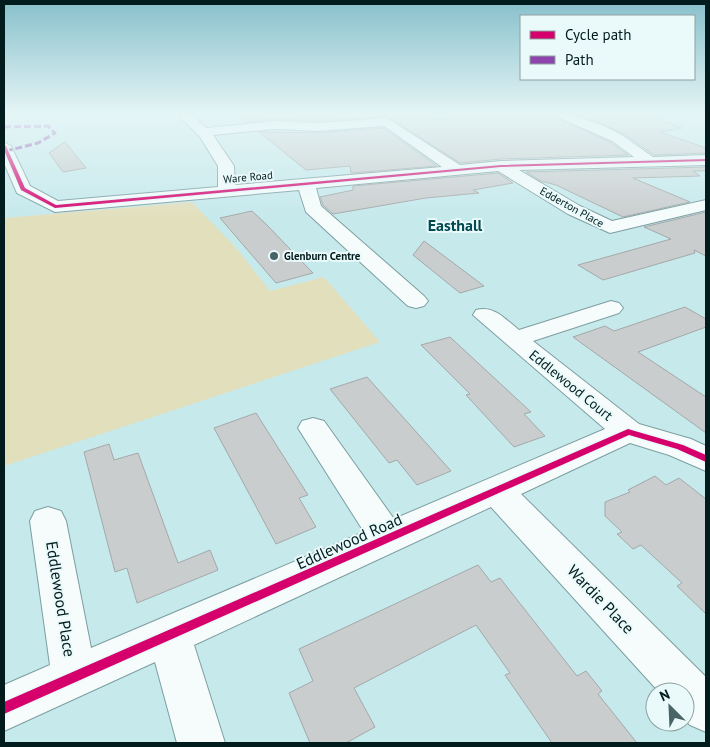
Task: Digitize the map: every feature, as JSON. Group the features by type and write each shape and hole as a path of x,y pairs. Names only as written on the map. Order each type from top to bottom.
{"street":[{"name":"Ware Road","path":"5,149 12,183 34,197 55,207 501,166 706,160"},
{"path":"214,149 226,166 227,190"},
{"path":"426,149 457,170"},
{"path":"631,149 649,161"},
{"name":"Edderton Place","path":"501,166 574,210 610,227 660,218 706,205"},
{"path":"306,183 312,208 416,301"},
{"name":"Eddlewood Court","path":"515,339 611,308"},
{"name":"Eddlewood Court","path":"485,315 628,432"},
{"path":"314,428 388,539"},
{"path":"628,432 680,446 706,459"},
{"name":"Eddlewood Road","path":"4,708 628,432"},
{"name":"Wardie Place","path":"496,490 706,709"},
{"name":"Eddlewood Place","path":"48,521 74,676"},
{"path":"169,634 202,743"}],"shaded area":[{"path":"192,202 237,249 270,291 324,277 380,342 4,466 4,218"}],"building":[{"path":"55,149 71,149 86,168 63,172 49,153"},
{"path":"280,149 413,149 437,166 351,173 350,166 306,170"},
{"path":"438,149 619,149 628,155 501,159 460,163"},
{"path":"645,149 706,149 706,153 654,155"},
{"path":"706,167 706,171 693,171 700,176 633,178 690,202 623,217 556,185 541,181 526,172"},
{"path":"498,173 513,183 473,190 479,193 426,198 333,214 323,205 320,197 353,190 353,186"},
{"name":"Glenburn Centre","path":"252,211 313,273 276,283 220,218"},
{"path":"706,212 706,256 694,250 695,253 603,280 578,265 671,239 644,227"},
{"path":"424,241 484,286 460,293 413,255"},
{"path":"685,307 706,319 706,327 638,352 706,397 706,433 573,337 605,326 614,331"},
{"path":"450,337 531,412 524,414 545,436 514,447 466,395 470,394 421,345"},
{"path":"367,377 451,471 417,485 397,460 389,463 330,389"},
{"path":"256,413 308,495 299,498 316,527 276,544 214,428"},
{"path":"109,444 114,460 138,453 178,563 210,550 218,570 137,603 127,568 115,572 84,452"},
{"path":"655,476 666,485 679,478 706,499 706,614 677,586 682,583 641,545 633,549 617,534 622,532 605,516 605,502 630,492 628,490"},
{"path":"478,565 491,582 500,578 577,676 586,671 602,691 598,694 637,743 552,743 505,675 510,673 476,625 354,688 375,727 346,743 310,743 289,693 313,681 299,649"}],"marked path":[{"path":"6,151 17,149"}],"cycle path":[{"path":"5,149 23,189 55,207 501,166 706,160"},
{"path":"4,708 628,432 680,447 706,459"}],"place":[{"name":"Glenburn Centre","path":"274,256"}],"district":[{"name":"Easthall","path":"455,225"}]}
